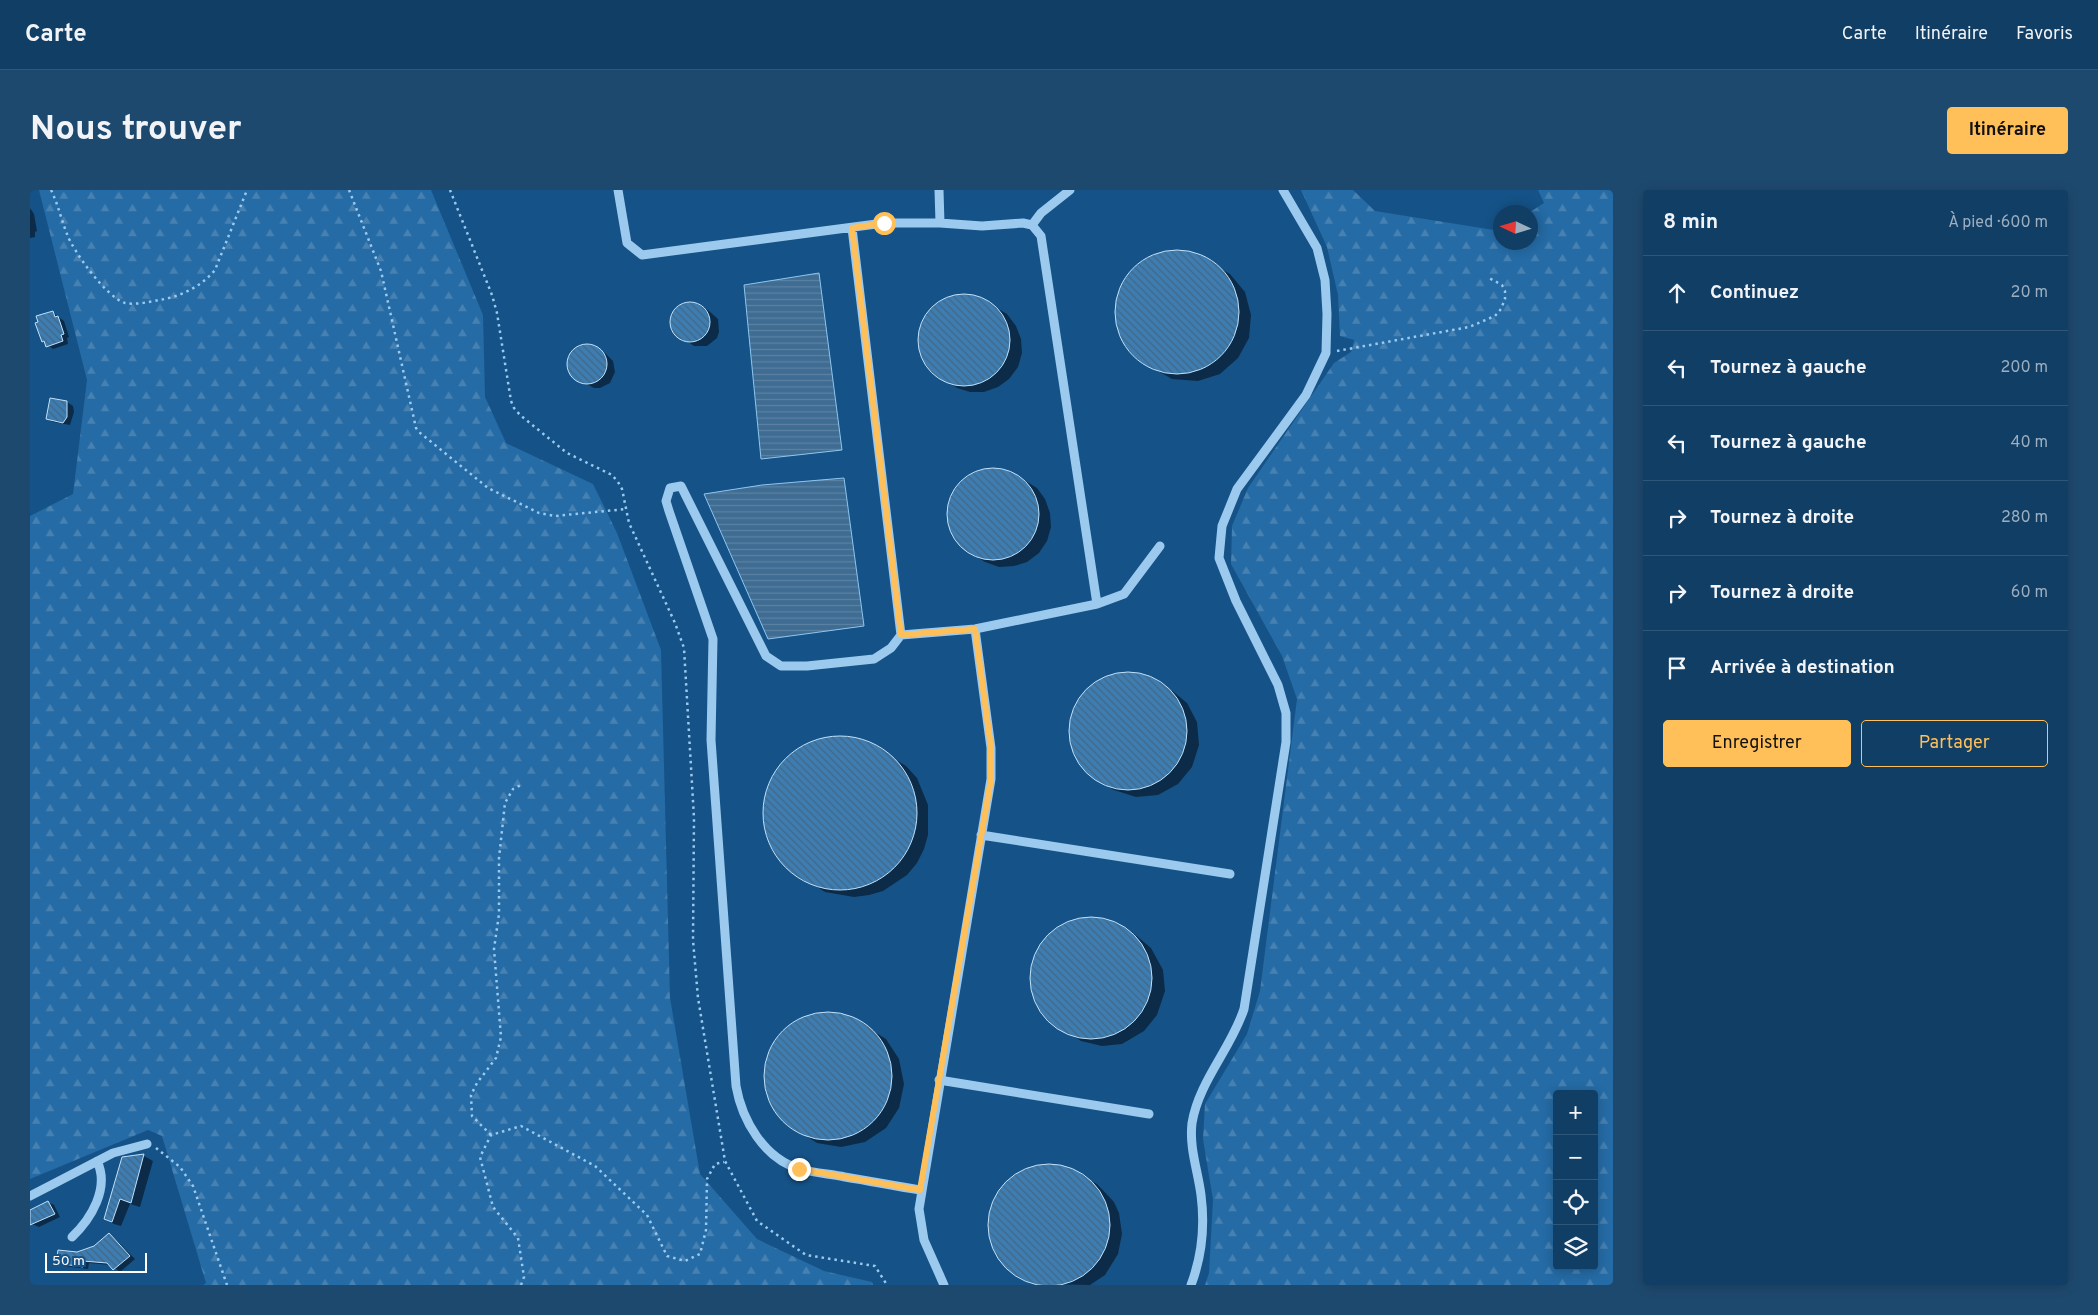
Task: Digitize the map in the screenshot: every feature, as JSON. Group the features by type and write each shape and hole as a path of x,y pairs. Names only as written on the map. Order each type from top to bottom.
{"street":[{"path":"618,190 626,243 642,255 884,223 940,223 982,226 1023,223 1032,225 1041,236 1097,604"},
{"path":"939,190 940,223"},
{"path":"1032,225 1041,213 1070,190"},
{"path":"1192,1285 1198,1267 1203,1234 1201,1194 1193,1158 1192,1125 1200,1096 1238,1025 1244,1009 1286,742 1286,713 1278,685 1236,601 1219,558 1222,526 1237,490 1306,395 1326,353 1327,314 1325,280 1317,248 1283,190"},
{"path":"852,228 901,635 891,648 874,659 807,666 781,666 766,656 681,486 670,488 666,501 713,638 711,740 736,1086 739,1101 752,1129 760,1141 773,1154 799,1169 920,1190"},
{"path":"901,635 975,629 1097,604 1124,594 1160,546"},
{"path":"944,1285 927,1248 920,1225 919,1209 920,1190 992,764 975,629"},
{"path":"981,835 1230,874"},
{"path":"939,1080 1149,1114"},
{"path":"30,1196 97,1161 147,1144"},
{"path":"72,1237 88,1220 101,1186 102,1174 97,1161"}],"path":[{"path":"51,190 67,235 80,256 113,297 125,303 136,304 168,299 199,286 208,279 215,270 247,190"},
{"path":"349,190 381,271 416,428 419,432 488,488 539,513 554,516 626,509"},
{"path":"450,190 492,295 497,313 510,401 520,415 567,453 612,475 622,489 626,509 638,546 672,616 684,648 694,818 693,940 698,998 725,1161 757,1221 806,1255 876,1266 887,1285"},
{"path":"1326,353 1469,327 1495,316 1505,300 1505,291 1502,285 1489,278"},
{"path":"491,1135 472,1116 471,1095 496,1058 501,1037 494,949 499,914 498,858 505,803 513,789 521,785"},
{"path":"522,1285 524,1277 518,1238 493,1208 480,1157 491,1135 522,1126 595,1166 647,1215 667,1256 685,1261 700,1254 706,1230 707,1179 715,1164 725,1161"},
{"path":"147,1144 154,1146 180,1167 193,1186 227,1285"}],"green space":[{"path":"39,190 431,190 483,315 485,397 506,443 593,484 617,533 661,650 670,998 700,1174 757,1239 824,1271 872,1282 873,1285 203,1285 206,1283 162,1136 148,1130 30,1179 30,516 73,494 87,380"},
{"path":"1301,190 1353,190 1375,211 1493,230 1493,250 1538,250 1538,207 1544,203 1538,190 1613,190 1613,1285 1205,1285 1209,1273 1213,1200 1203,1139 1205,1104 1247,1034 1260,991 1297,699 1282,656 1231,564 1232,526 1248,488 1334,363 1351,352 1354,340 1340,336 1338,295 1327,247"}],"shaded area":[{"path":"819,273 842,450 761,459 744,285"},
{"path":"844,478 864,626 768,639 704,494 762,485"}],"building":[{"path":"1177,250 1201,254 1221,268 1235,288 1239,312 1235,336 1221,356 1201,370 1177,374 1153,370 1133,356 1119,336 1115,312 1119,288 1133,268 1153,254"},
{"path":"964,294 981,298 996,308 1006,323 1010,340 1006,357 996,372 981,382 964,386 947,382 932,372 922,357 918,340 922,323 932,308 947,298"},
{"path":"694,302 701,305 707,311 710,322 709,330 701,339 694,342 686,342 679,339 671,330 670,318 673,311 682,303"},
{"path":"53,311 55,317 58,316 64,334 61,335 63,341 46,347 44,341 42,342 35,323 38,322 36,316"},
{"path":"587,344 601,350 607,364 601,378 587,384 573,378 567,364 573,350"},
{"path":"50,398 67,401 67,417 63,423 46,419"},
{"path":"993,468 1011,471 1026,481 1036,496 1039,514 1036,532 1026,547 1011,557 993,560 975,557 960,547 950,532 947,514 950,496 960,481 975,471"},
{"path":"1128,672 1151,676 1170,689 1183,708 1187,731 1183,754 1170,773 1151,786 1128,790 1105,786 1086,773 1073,754 1069,731 1073,708 1086,689 1105,676"},
{"path":"840,736 855,737 870,742 895,758 911,783 916,798 916,828 911,843 895,868 870,884 855,889 840,890 825,889 810,884 785,868 769,843 764,828 763,813 764,798 769,783 785,758 810,742 825,737"},
{"path":"1091,917 1103,918 1114,922 1125,927 1134,935 1142,944 1147,955 1151,966 1151,990 1147,1001 1142,1012 1134,1021 1125,1029 1114,1034 1103,1038 1091,1039 1079,1038 1068,1034 1057,1029 1048,1021 1040,1012 1035,1001 1031,990 1030,978 1031,966 1035,955 1040,944 1048,935 1057,927 1068,922 1079,918"},
{"path":"828,1012 853,1016 874,1030 888,1051 892,1076 888,1101 874,1122 853,1136 828,1140 803,1136 782,1122 768,1101 764,1076 768,1051 782,1030 803,1016"},
{"path":"144,1154 131,1203 120,1199 112,1222 104,1219 122,1157"},
{"path":"1049,1164 1061,1165 1072,1169 1083,1174 1092,1182 1100,1191 1105,1202 1109,1213 1109,1237 1105,1248 1100,1259 1092,1268 1083,1276 1072,1281 1061,1285 1049,1286 1037,1285 1026,1281 1015,1276 1006,1268 998,1259 993,1248 989,1237 988,1225 989,1213 993,1202 998,1191 1006,1182 1015,1174 1026,1169 1037,1165"},
{"path":"48,1201 55,1214 30,1225 30,1210"},
{"path":"109,1233 130,1256 113,1270 107,1263 83,1261 83,1267 56,1263 58,1250 77,1252 94,1246"}],"route":[{"path":"799,1169 920,1190 991,779 991,748 975,629 901,635 852,228 884,223"}]}
